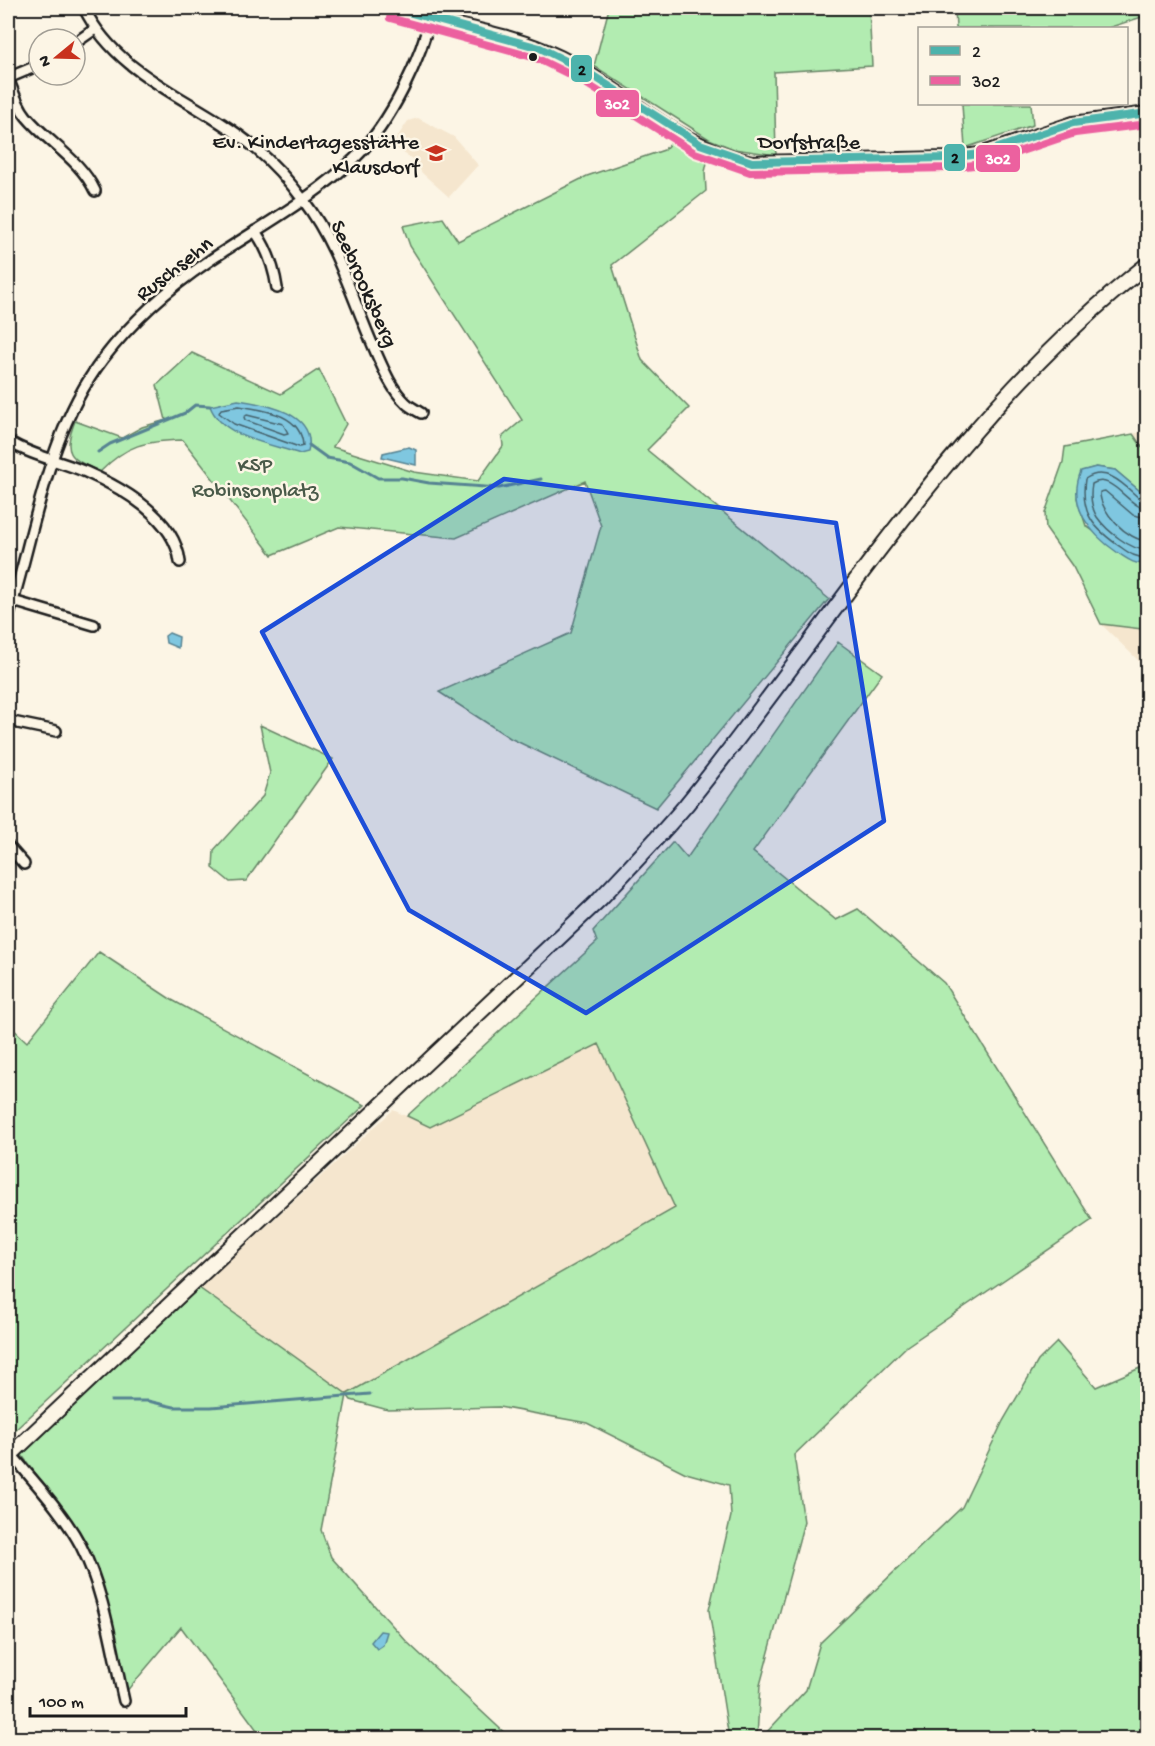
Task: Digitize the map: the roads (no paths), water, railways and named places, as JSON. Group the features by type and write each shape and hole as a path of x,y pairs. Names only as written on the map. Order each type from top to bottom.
{"main road":[{"path":"9,1456 600,899 685,806 952,456 1006,394 1076,324 1148,264"}],"street":[{"name":"Seebrooksberg","path":"84,8 95,29 122,58 148,80 254,147 303,200 324,231 370,338 395,389 406,404 421,413"},
{"name":"Dorfstraße","path":"393,8 432,12 558,56 663,125 700,146 729,158 752,162 796,163 969,155 1073,123 1148,113"},
{"name":"Ruschsehn","path":"8,618 52,460 92,375 132,325 160,298 195,271 303,200 355,158 380,129 397,102 432,12"},
{"path":"87,35 95,29"},
{"path":"27,69 8,78 24,114 86,172 95,191"},
{"path":"255,231 271,262 277,288"},
{"path":"8,441 86,472 122,492 154,516 170,533 178,550 180,562"},
{"path":"13,601 94,625"},
{"path":"8,721 56,731"},
{"path":"8,846 24,864"},
{"path":"9,1456 62,1515 81,1546 94,1579 124,1701"}],"water":[{"path":"238,400 275,408 298,419 309,439 308,452 300,454 248,438 225,425 216,417 210,406"},
{"path":"409,447 416,450 416,465 382,457 383,453"},
{"path":"1096,467 1115,470 1147,497 1147,563 1135,563 1118,553 1098,537 1084,518 1079,507 1077,484 1081,471"},
{"path":"169,633 179,637 178,648 166,643 165,636"},
{"path":"380,1631 387,1632 383,1645 377,1649 371,1642"}],"waterway":[{"path":"98,452 110,444 185,413 195,405 210,406"},
{"path":"309,445 327,458 350,462 378,478 402,478 429,483 499,488 541,479"},
{"path":"111,1401 148,1401 174,1407 211,1407 370,1394"}],"place":[{"name":"Ev. Kindertagesstätte Klausdorf","path":"436,153"}],"park label":[{"name":"KSP Robinsonplatz","path":"255,476"}]}
